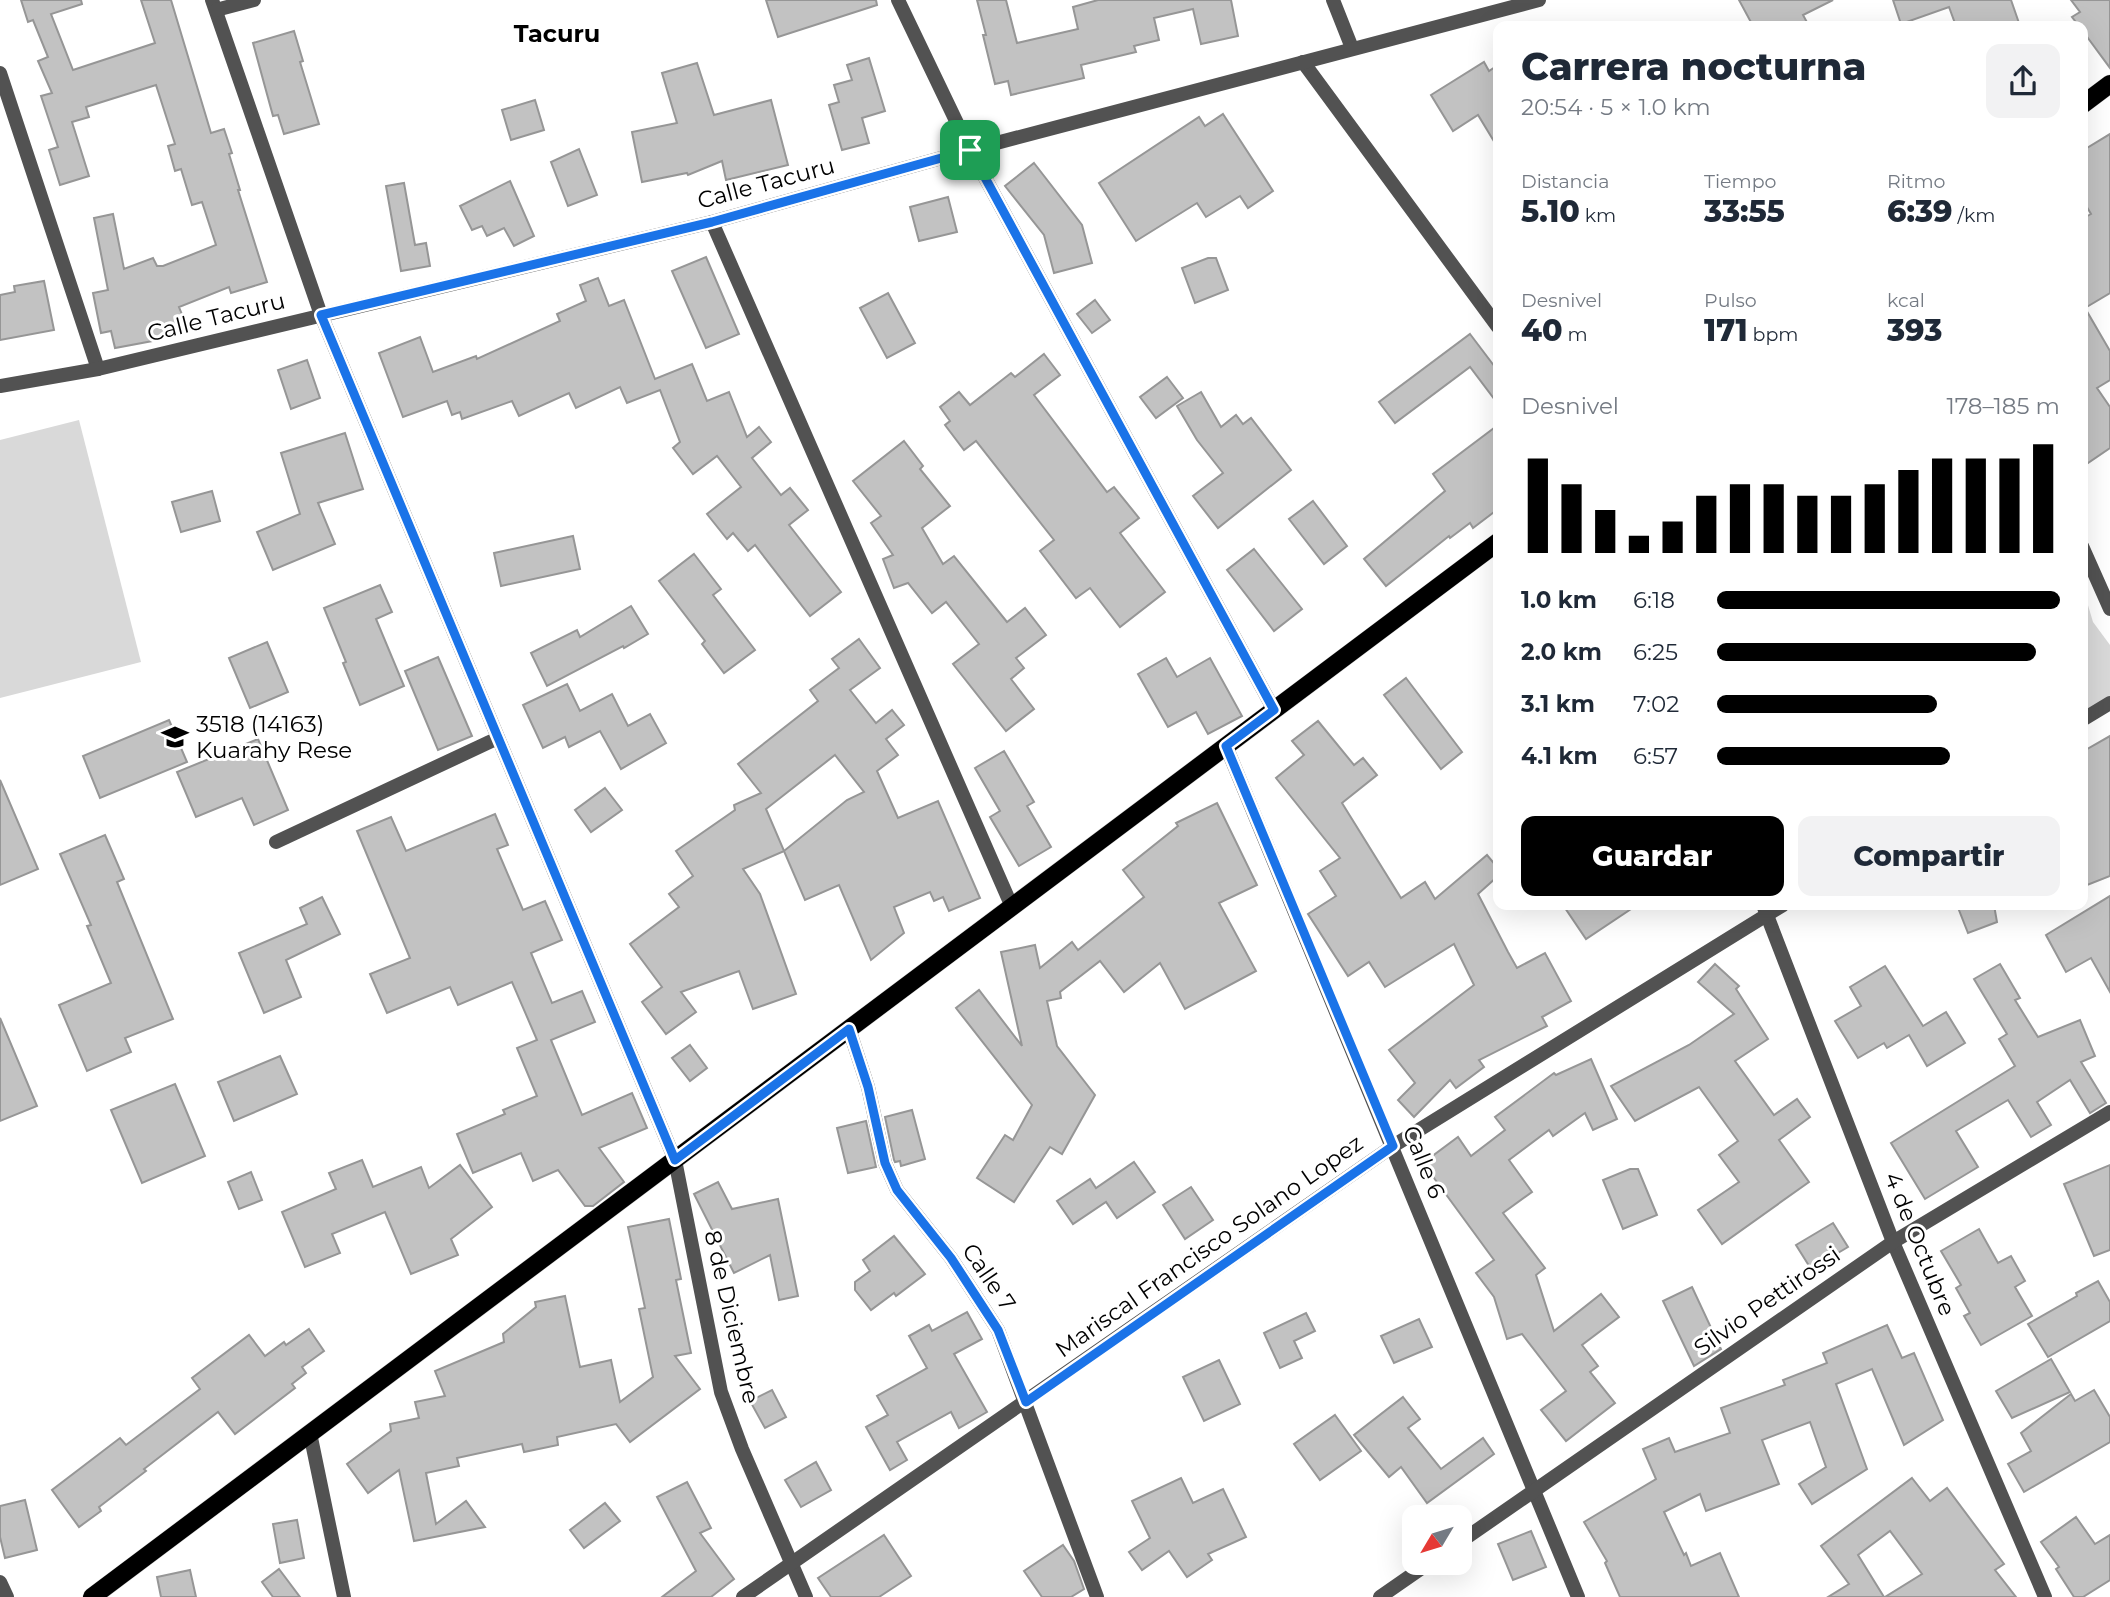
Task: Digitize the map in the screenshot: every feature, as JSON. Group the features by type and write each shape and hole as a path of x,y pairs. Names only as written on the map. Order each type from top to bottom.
{"main road":[{"path":"2088,100 2110,84"},
{"path":"92,1597 1493,546"}],"street":[{"path":"214,5 254,0"},
{"path":"898,0 970,150 1274,710"},
{"path":"1333,0 1352,48"},
{"name":"Calle Tacuru","path":"0,386 98,369 712,222 970,150 1539,0"},
{"name":"8 de Diciembre","path":"214,5 321,315 675,1160 721,1392 742,1449 806,1597"},
{"path":"1303,62 1493,320"},
{"path":"0,73 98,369"},
{"path":"712,222 1012,907"},
{"path":"2088,560 2110,609"},
{"path":"2088,716 2110,703"},
{"path":"276,842 498,738"},
{"name":"Calle 6","path":"1226,746 1578,1597"},
{"name":"Mariscal Francisco Solano Lopez","path":"743,1597 1393,1146 1765,910"},
{"name":"4 de Octubre","path":"1765,910 1893,1242 2045,1597"},
{"name":"Calle 7","path":"849,1029 868,1087 885,1163 897,1190 951,1258 998,1330 1097,1597"},
{"name":"Silvio Pettirossi","path":"1472,1533 1893,1242 2110,1112"},
{"path":"310,1433 344,1597"},
{"path":"1380,1597 1412,1575"},
{"path":"0,1582 7,1597"}],"shaded area":[{"path":"79,420 141,662 0,698 0,440"},
{"path":"2088,605 2093,622 2110,645 2110,706 2088,712"}],"building":[{"path":"21,0 81,0 82,4 51,14 73,70 155,43 141,0 171,0 211,133 224,129 232,153 229,154 238,190 267,282 231,293 229,287 179,307 183,317 179,319 183,330 158,340 115,348 111,331 101,333 93,293 108,290 94,218 113,214 124,269 153,258 157,266 163,266 216,245 202,202 192,205 181,169 175,171 168,146 175,144 156,85 86,107 89,117 72,122 89,176 60,185 49,150 58,147 41,96 52,93 38,61 48,57 33,20 28,22"},
{"path":"766,0 876,0 877,5 778,37"},
{"path":"977,0 1006,0 1017,43 1078,29 1073,7 1098,0 1231,0 1238,36 1201,44 1193,9 1154,18 1159,40 1134,46 1136,52 1081,65 1084,78 1011,95 1008,81 995,84"},
{"path":"1739,0 1833,0 1803,15 1806,21 1750,21"},
{"path":"1893,0 2011,0 2018,21 1954,21 1949,7 1909,21 1900,21"},
{"path":"2071,0 2110,0 2110,68 2088,38 2088,21 2075,21 2072,17 2080,12"},
{"path":"294,31 303,61 300,62 319,124 284,134 278,115 273,116 253,43"},
{"path":"869,58 885,111 862,118 869,143 842,150 829,105 839,102 834,85 852,80 847,65"},
{"path":"1484,62 1489,71 1493,68 1493,140 1478,115 1453,131 1431,95"},
{"path":"697,63 714,115 771,100 788,165 726,180 722,161 688,175 687,173 642,182 632,132 677,123 662,73"},
{"path":"535,100 544,130 511,140 502,110"},
{"path":"1223,114 1273,191 1248,208 1240,196 1206,217 1197,203 1136,241 1099,183 1199,117 1205,126"},
{"path":"2110,134 2110,293 2088,306 2088,216 2091,214 2088,209 2088,147"},
{"path":"579,149 597,195 568,206 551,162"},
{"path":"1034,163 1082,225 1092,263 1054,273 1044,235 1005,186"},
{"path":"510,181 534,236 514,246 504,228 487,236 482,226 472,230 460,206"},
{"path":"404,183 415,245 426,243 430,266 401,271 386,186"},
{"path":"948,197 957,232 919,241 910,207"},
{"path":"706,257 739,334 706,348 672,271"},
{"path":"1208,258 1216,258 1228,290 1195,303 1182,268"},
{"path":"598,278 609,306 624,300 655,379 692,364 707,401 729,392 747,437 759,427 771,442 752,458 781,495 790,488 808,510 789,525 841,592 810,616 755,545 748,551 733,533 727,539 707,514 741,487 717,456 693,474 673,448 680,442 660,390 627,403 620,387 576,408 569,393 519,416 512,401 462,419 460,412 452,415 447,401 403,417 379,353 420,337 433,372 476,356 477,359 560,321 557,314 586,301 580,285"},
{"path":"44,281 54,330 0,340 0,295 15,292 14,286"},
{"path":"888,293 915,343 887,358 860,308"},
{"path":"1095,300 1110,320 1092,333 1077,314"},
{"path":"2088,313 2110,351 2110,380 2097,388 2110,407 2110,448 2088,463"},
{"path":"1470,334 1493,364 1493,397 1470,367 1395,423 1379,402"},
{"path":"1044,354 1060,375 1034,395 1107,492 1114,487 1139,518 1120,533 1165,592 1120,627 1090,588 1076,598 1040,551 1054,540 976,441 964,450 945,425 950,421 940,407 959,392 970,405 1011,373 1015,377"},
{"path":"307,360 320,398 291,409 278,370"},
{"path":"1167,377 1183,398 1156,418 1140,397"},
{"path":"1201,392 1221,427 1236,415 1243,424 1251,418 1291,470 1218,528 1193,496 1223,473 1197,440 1177,406"},
{"path":"1493,429 1493,513 1473,528 1470,523 1450,538 1449,536 1386,586 1364,559 1445,491 1433,474"},
{"path":"345,433 363,489 318,503 335,544 273,570 257,532 300,514 281,453"},
{"path":"904,441 923,466 920,469 950,506 922,528 943,564 954,556 1007,622 1025,608 1046,635 1016,658 1024,668 1011,679 1034,709 1006,731 953,664 979,644 946,602 932,613 908,583 894,588 883,559 893,555 871,523 881,516 853,481"},
{"path":"212,491 220,521 181,532 172,502"},
{"path":"1313,501 1347,546 1324,564 1289,519"},
{"path":"573,536 580,569 501,586 494,553"},
{"path":"1254,549 1302,609 1274,631 1227,570"},
{"path":"694,554 721,589 713,595 755,650 724,673 702,644 705,641 659,581"},
{"path":"380,585 392,612 376,619 404,686 360,705 324,608"},
{"path":"631,606 648,634 547,686 531,653 577,630 580,637"},
{"path":"859,639 880,668 850,690 876,723 892,710 904,725 886,739 898,755 877,771 898,818 938,801 980,898 949,911 943,897 934,901 930,892 894,907 904,933 871,960 839,885 805,900 784,851 743,869 760,894 796,994 753,1009 739,971 681,992 696,1012 666,1034 642,1002 662,987 630,944 679,907 669,894 693,876 676,851 735,810 734,805 761,793 738,764 818,701 810,690 839,668 832,659","holes":["835,755 864,792 847,800 784,851 766,809"]},
{"path":"267,642 288,692 250,708 229,658"},
{"path":"438,657 472,736 438,750 405,671"},
{"path":"1166,658 1177,677 1210,658 1242,716 1208,734 1196,712 1168,727 1138,674"},
{"path":"1406,678 1462,752 1441,769 1384,695"},
{"path":"567,684 580,711 612,694 628,726 650,714 666,743 621,769 600,731 569,747 565,737 543,748 523,705"},
{"path":"169,720 187,762 100,798 83,756"},
{"path":"1318,721 1354,765 1363,758 1377,775 1342,803 1401,898 1425,882 1435,899 1487,855 1493,862 1493,880 1478,894 1517,968 1545,953 1571,1001 1542,1017 1547,1026 1479,1060 1484,1067 1456,1088 1450,1080 1414,1117 1398,1100 1415,1083 1389,1050 1474,985 1454,944 1385,987 1369,962 1348,976 1308,914 1336,896 1320,871 1340,858 1276,778 1304,755 1292,741"},
{"path":"2110,736 2110,876 2088,885 2088,749"},
{"path":"258,739 288,810 254,825 242,798 196,817 177,772"},
{"path":"1004,751 1034,802 1027,806 1051,847 1019,866 990,817 1000,811 975,768"},
{"path":"0,780 38,869 0,885"},
{"path":"605,788 622,810 591,832 575,810"},
{"path":"1217,803 1257,885 1219,903 1256,971 1185,1009 1160,963 1124,992 1100,961 1060,992 1061,998 1047,1001 1057,1046 1095,1095 1062,1154 1050,1147 1014,1202 977,1178 1005,1135 1013,1140 1032,1105 956,1008 979,990 1022,1046 1001,952 1035,945 1040,968 1072,942 1078,950 1144,897 1123,870 1178,826 1176,823"},
{"path":"495,814 508,845 497,849 523,910 545,901 562,940 531,953 552,1003 582,991 595,1022 551,1040 582,1115 632,1093 647,1128 599,1148 624,1182 593,1206 585,1206 558,1170 533,1181 521,1153 473,1173 457,1134 505,1114 503,1110 537,1096 517,1048 537,1040 512,982 458,1005 450,987 387,1013 370,974 410,958 357,831 391,817 406,851"},
{"path":"105,835 124,879 117,882 173,1019 125,1038 131,1052 87,1071 59,1005 111,983 87,926 91,925 60,854"},
{"path":"2110,896 2110,992 2091,958 2066,972 2046,935"},
{"path":"322,897 340,934 286,960 301,997 264,1013 239,953 307,924 300,908"},
{"path":"1566,910 1630,910 1586,939"},
{"path":"1959,910 1995,910 1997,922 1968,933"},
{"path":"1715,964 1739,986 1736,989 1768,1039 1735,1061 1774,1115 1797,1099 1810,1117 1779,1140 1809,1182 1722,1244 1698,1210 1739,1182 1719,1155 1738,1141 1699,1087 1635,1121 1611,1086 1689,1045 1734,1014 1698,982"},
{"path":"2000,964 2020,998 2015,1000 2038,1037 2080,1020 2095,1056 2081,1062 2106,1103 2090,1113 2070,1080 2037,1102 2051,1125 2031,1137 2008,1100 1956,1131 1978,1167 1925,1199 1891,1143 2015,1066 1999,1039 2007,1034 1974,979"},
{"path":"1885,966 1923,1026 1946,1012 1965,1043 1927,1066 1909,1035 1887,1048 1884,1043 1858,1058 1835,1021 1861,1006 1850,987"},
{"path":"0,1018 37,1106 0,1121"},
{"path":"690,1045 707,1068 690,1081 672,1058"},
{"path":"280,1056 297,1094 234,1121 218,1082"},
{"path":"1591,1059 1617,1119 1593,1130 1585,1113 1553,1136 1549,1130 1509,1160 1532,1192 1503,1213 1545,1268 1536,1275 1554,1331 1601,1294 1619,1317 1582,1345 1598,1366 1590,1372 1615,1403 1566,1441 1541,1410 1566,1391 1522,1334 1507,1339 1494,1297 1476,1273 1494,1260 1423,1163 1458,1137 1471,1156 1505,1130 1495,1117 1554,1073 1556,1075"},
{"path":"175,1084 205,1156 142,1183 111,1110"},
{"path":"912,1110 925,1159 901,1166 900,1161 894,1160 885,1117"},
{"path":"866,1121 876,1167 848,1173 837,1128"},
{"path":"362,1160 373,1187 421,1167 429,1188 460,1165 492,1207 451,1239 458,1255 411,1274 385,1212 332,1234 340,1253 305,1267 282,1212 336,1189 329,1173"},
{"path":"1134,1162 1155,1192 1117,1218 1106,1202 1073,1224 1057,1201 1090,1179 1096,1188"},
{"path":"2110,1165 2110,1250 2094,1256 2064,1184"},
{"path":"1630,1169 1638,1169 1657,1215 1623,1229 1603,1180"},
{"path":"251,1172 262,1200 239,1209 228,1182"},
{"path":"718,1182 732,1209 778,1199 798,1296 779,1300 770,1255 734,1273 694,1194"},
{"path":"1191,1187 1213,1220 1185,1239 1163,1205"},
{"path":"669,1219 681,1279 676,1280 691,1353 675,1356 700,1389 630,1442 616,1424 557,1437 558,1445 524,1452 522,1444 457,1458 459,1466 426,1473 436,1524 466,1501 485,1527 414,1541 399,1470 368,1493 347,1464 391,1431 390,1424 419,1418 415,1402 445,1396 435,1371 504,1342 503,1334 536,1307 535,1302 565,1296 580,1367 611,1360 620,1402 653,1377 639,1309 645,1308 628,1227"},
{"path":"1833,1223 1848,1247 1811,1269 1796,1245"},
{"path":"1979,1229 1998,1263 2011,1256 2025,1281 2015,1287 2032,1316 1981,1345 1964,1316 1970,1313 1956,1288 1961,1285 1941,1251"},
{"path":"894,1236 925,1274 896,1296 894,1293 871,1310 855,1290 855,1282 870,1271 863,1260"},
{"path":"2098,1281 2110,1302 2110,1321 2048,1357 2028,1324"},
{"path":"1692,1287 1721,1349 1694,1366 1663,1301"},
{"path":"967,1312 982,1339 954,1354 987,1412 959,1428 951,1412 897,1442 907,1460 890,1470 866,1427 888,1415 877,1396 927,1368 909,1336 929,1325 932,1331"},
{"path":"1306,1313 1315,1331 1294,1341 1302,1358 1280,1368 1264,1333"},
{"path":"1419,1319 1432,1347 1394,1363 1381,1336"},
{"path":"1887,1325 1902,1358 1914,1353 1943,1420 1904,1445 1872,1369 1836,1384 1867,1469 1812,1504 1799,1484 1826,1467 1810,1422 1762,1440 1779,1484 1706,1511 1700,1494 1664,1512 1691,1566 1720,1553 1739,1597 1620,1597 1605,1563 1607,1561 1584,1522 1656,1479 1643,1449 1669,1438 1675,1452 1730,1433 1721,1408 1785,1385 1783,1380 1827,1363 1823,1353"},
{"path":"309,1329 324,1351 302,1367 306,1373 292,1384 295,1388 235,1434 218,1412 144,1469 146,1471 99,1507 101,1511 79,1527 52,1490 120,1438 126,1445 200,1389 192,1378 249,1335 265,1356"},
{"path":"2051,1359 2070,1392 2012,1418 1996,1391"},
{"path":"1219,1360 1240,1404 1204,1421 1183,1377"},
{"path":"772,1390 786,1417 765,1428 750,1401"},
{"path":"2094,1390 2110,1417 2110,1442 2024,1492 2008,1464 2031,1451 2021,1433 2071,1394 2075,1401"},
{"path":"1403,1397 1420,1419 1408,1428 1441,1469 1483,1438 1494,1454 1427,1503 1401,1467 1389,1477 1354,1435"},
{"path":"1335,1415 1361,1451 1320,1480 1294,1444"},
{"path":"816,1462 831,1490 801,1507 785,1480"},
{"path":"1181,1478 1193,1503 1223,1489 1246,1537 1208,1554 1212,1560 1187,1577 1169,1551 1142,1570 1129,1552 1150,1538 1132,1501"},
{"path":"1912,1478 1930,1501 1947,1488 2004,1564 1995,1570 2016,1597 1885,1597 1922,1574 1890,1531 1858,1555 1884,1597 1828,1597 1849,1584 1821,1546"},
{"path":"687,1482 711,1528 700,1533 734,1579 711,1597 662,1597 696,1571 657,1497"},
{"path":"25,1500 37,1550 5,1558 0,1537 0,1506"},
{"path":"605,1503 620,1521 584,1548 570,1530"},
{"path":"2076,1517 2095,1544 2110,1535 2110,1580 2083,1597 2074,1597 2056,1569 2059,1567 2041,1542"},
{"path":"297,1520 304,1558 280,1563 273,1524"},
{"path":"1531,1531 1546,1567 1513,1580 1498,1544"},
{"path":"884,1535 911,1576 879,1597 831,1597 818,1578"},
{"path":"1063,1545 1074,1561 1084,1589 1071,1597 1042,1597 1024,1571"},
{"path":"279,1569 300,1597 273,1597 262,1582"},
{"path":"190,1570 196,1597 161,1597 157,1577"}],"place":[{"name":"3518 (14163) Kuarahy Rese","path":"175,737"}],"district":[{"name":"Tacuru","path":"557,34"}],"route":[{"path":"970,150 1274,710 1226,746 1393,1146 1026,1402 998,1330 951,1258 897,1190 885,1163 868,1087 849,1029 675,1160 321,315 712,222 970,150"}]}
